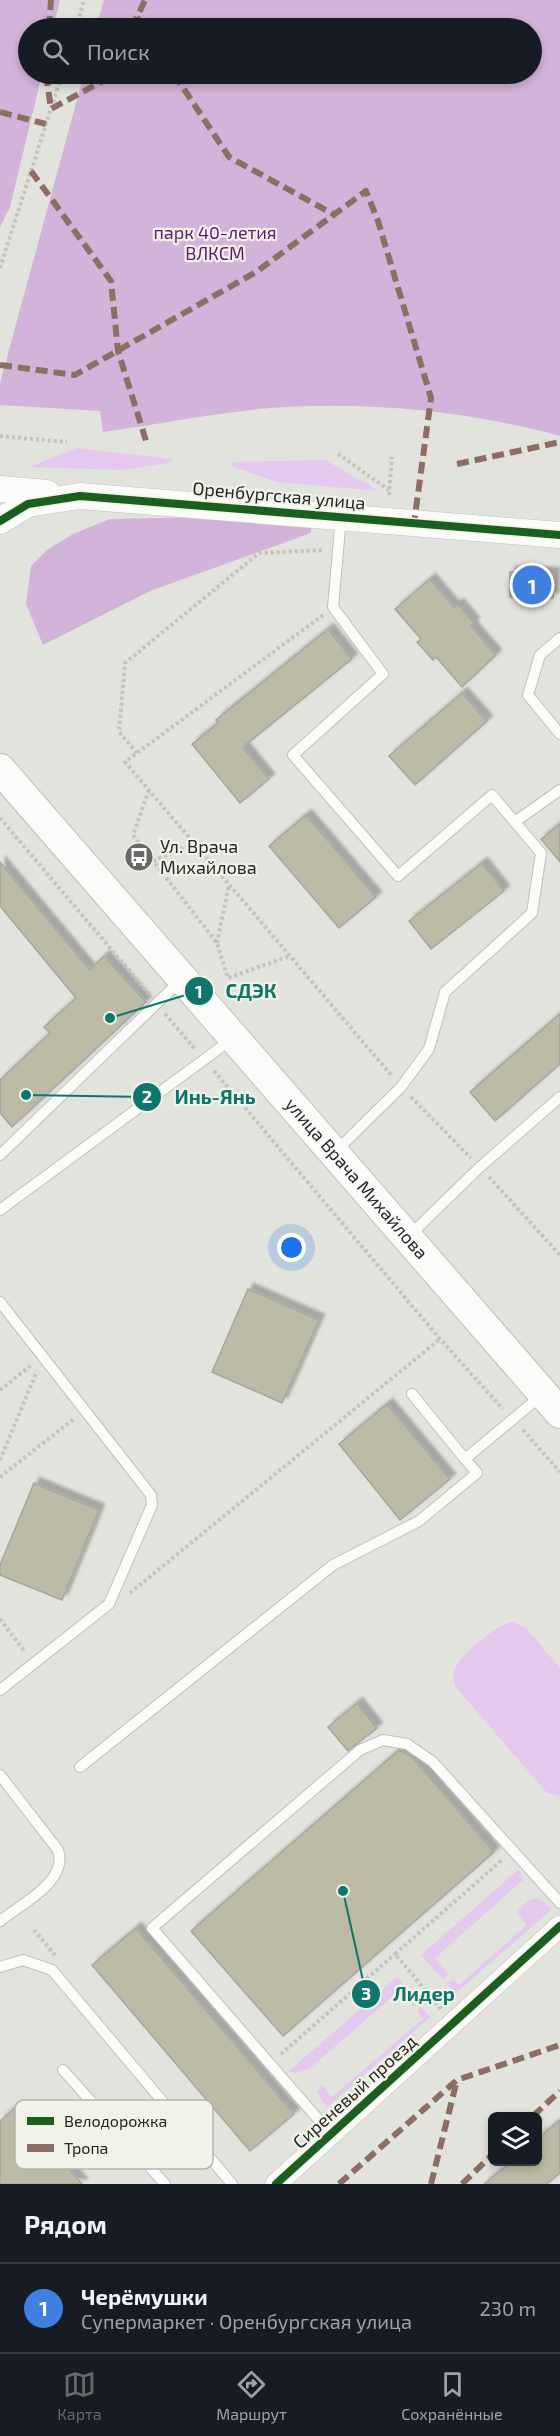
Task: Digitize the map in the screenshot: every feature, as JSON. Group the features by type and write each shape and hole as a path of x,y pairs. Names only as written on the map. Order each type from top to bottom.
{"main road":[{"name":"улица Врача Михайлова","path":"4,770 555,1407"}],"street":[{"path":"0,489 80,496"},
{"name":"Оренбургская улица","path":"0,521 27,504 80,496 560,535"},
{"name":"Сиреневый проезд","path":"276,2184 560,1926"}],"lane":[{"path":"334,1153 401,1086 429,1049 445,992 532,914 541,853 492,795 398,876 293,755 383,674 333,607 341,516"},
{"path":"560,639 540,655 528,695 560,735"},
{"path":"516,821 560,790"},
{"path":"0,1155 183,978"},
{"path":"0,1210 234,1037"},
{"path":"408,1238 480,1167 560,1097"},
{"path":"0,1302 151,1495 152,1504 109,1604 0,1690"},
{"path":"80,1767 333,1565 418,1521 477,1473 412,1394"},
{"path":"465,1459 513,1419 555,1407"},
{"path":"331,2134 152,1928 360,1750 383,1740 407,1744 433,1762 511,1852 560,1903"},
{"path":"0,1775 58,1850 61,1860 59,1869 52,1880 0,1921"},
{"path":"0,1967 23,1960 52,1970 161,2100"},
{"path":"63,2070 90,2100"},
{"path":"213,2161 232,2184"},
{"path":"152,2169 165,2184"}],"path":[{"path":"79,18 84,0"},
{"path":"0,268 59,84"},
{"path":"0,436 68,442"},
{"path":"51,450 68,442"},
{"path":"338,454 389,492 393,457"},
{"path":"137,753 119,732 125,663 259,553 338,549"},
{"path":"333,607 125,762 401,1086 480,1167 560,1255"},
{"path":"149,790 133,835 218,943 228,978 290,956"},
{"path":"0,818 440,1339 560,1472"},
{"path":"153,861 195,843"},
{"path":"218,943 229,883"},
{"path":"123,1599 440,1339"},
{"path":"0,1390 43,1357"},
{"path":"0,1460 43,1357"},
{"path":"0,1477 85,1410"},
{"path":"0,1619 34,1664"},
{"path":"270,2063 511,1852"},
{"path":"395,1954 454,2022"}],"shaded area":[{"path":"77,448 172,459 172,462 123,470 29,467"},
{"path":"325,460 379,491 276,482 232,466 233,462"},
{"path":"513,1622 525,1627 560,1668 560,1796 547,1793 455,1686 454,1672 462,1658 489,1634"},
{"path":"519,1869 523,1880 435,1958 449,1974 443,1979 421,1955"},
{"path":"538,1898 552,1909 455,1994 447,1984 453,1979 459,1985 527,1925 516,1912 529,1900"},
{"path":"397,1977 418,2001 413,2005 400,1990 309,2069 295,2073 289,2071"},
{"path":"421,2007 430,2017 327,2107 317,2092 321,2084 332,2097 423,2019 417,2011"}],"green space":[{"path":"0,0 60,0 56,18 18,18 18,84 40,84 10,207 0,227"},
{"name":"парк 40-летия ВЛКСМ","path":"104,0 560,0 560,436 453,414 343,406 249,410 103,432 100,411 0,405 0,383 81,84 542,84 542,18 99,18"},
{"path":"305,515 311,521 311,533 150,591 43,645 26,604 31,566 47,550 73,534 110,519"}],"building":[{"path":"510,572 554,573 553,598 510,597"},
{"path":"430,579 454,607 458,604 474,623 471,626 496,655 462,687 436,657 433,660 417,642 421,639 395,609"},
{"path":"328,629 352,659 243,747 269,779 240,803 192,744 218,723 216,720"},
{"path":"462,693 487,721 415,785 389,756"},
{"path":"306,815 376,897 339,928 269,846"},
{"path":"560,824 560,862 541,839"},
{"path":"0,862 90,970 104,956 146,1002 12,1127 0,1113 0,1080 50,1033 44,1027 76,998 0,906"},
{"path":"482,863 504,891 431,949 409,921"},
{"path":"560,1014 560,1064 495,1121 470,1092"},
{"path":"248,1289 319,1320 282,1403 212,1372"},
{"path":"387,1404 450,1479 400,1520 339,1444"},
{"path":"34,1483 99,1510 62,1600 0,1575 0,1565"},
{"path":"357,1703 377,1728 348,1751 328,1727"},
{"path":"399,1750 412,1757 494,1852 283,2036 191,1931"},
{"path":"136,1928 294,2114 250,2151 213,2107 213,2100 207,2100 92,1965"},
{"path":"15,2108 15,2169 69,2169 82,2184 0,2184 0,2121"},
{"path":"560,2120 560,2173 547,2184 484,2184 506,2166 542,2166 542,2135"}],"marked path":[{"path":"50,18 51,0"},
{"path":"137,18 145,0"},
{"path":"47,84 51,109 97,84"},
{"path":"181,84 229,157 335,215"},
{"path":"0,112 46,124"},
{"path":"31,171 111,281 118,351 147,444"},
{"path":"0,365 75,375 256,272 366,191 378,221 431,398 414,523"},
{"path":"457,464 560,442"},
{"path":"339,2184 457,2080 560,2045"},
{"path":"431,2184 457,2080"},
{"path":"537,2112 560,2091"},
{"path":"462,2184 488,2159"}],"cycle path":[{"path":"0,521 28,504 80,496 560,535"},
{"path":"276,2184 560,1926"}],"place":[{"name":"Черёмушки","path":"532,585"},
{"name":"Ул. Врача Михайлова","path":"139,857"},
{"name":"СДЭК","path":"110,1018"},
{"name":"Инь-Янь","path":"26,1095"},
{"name":"Лидер","path":"343,1891"}]}
